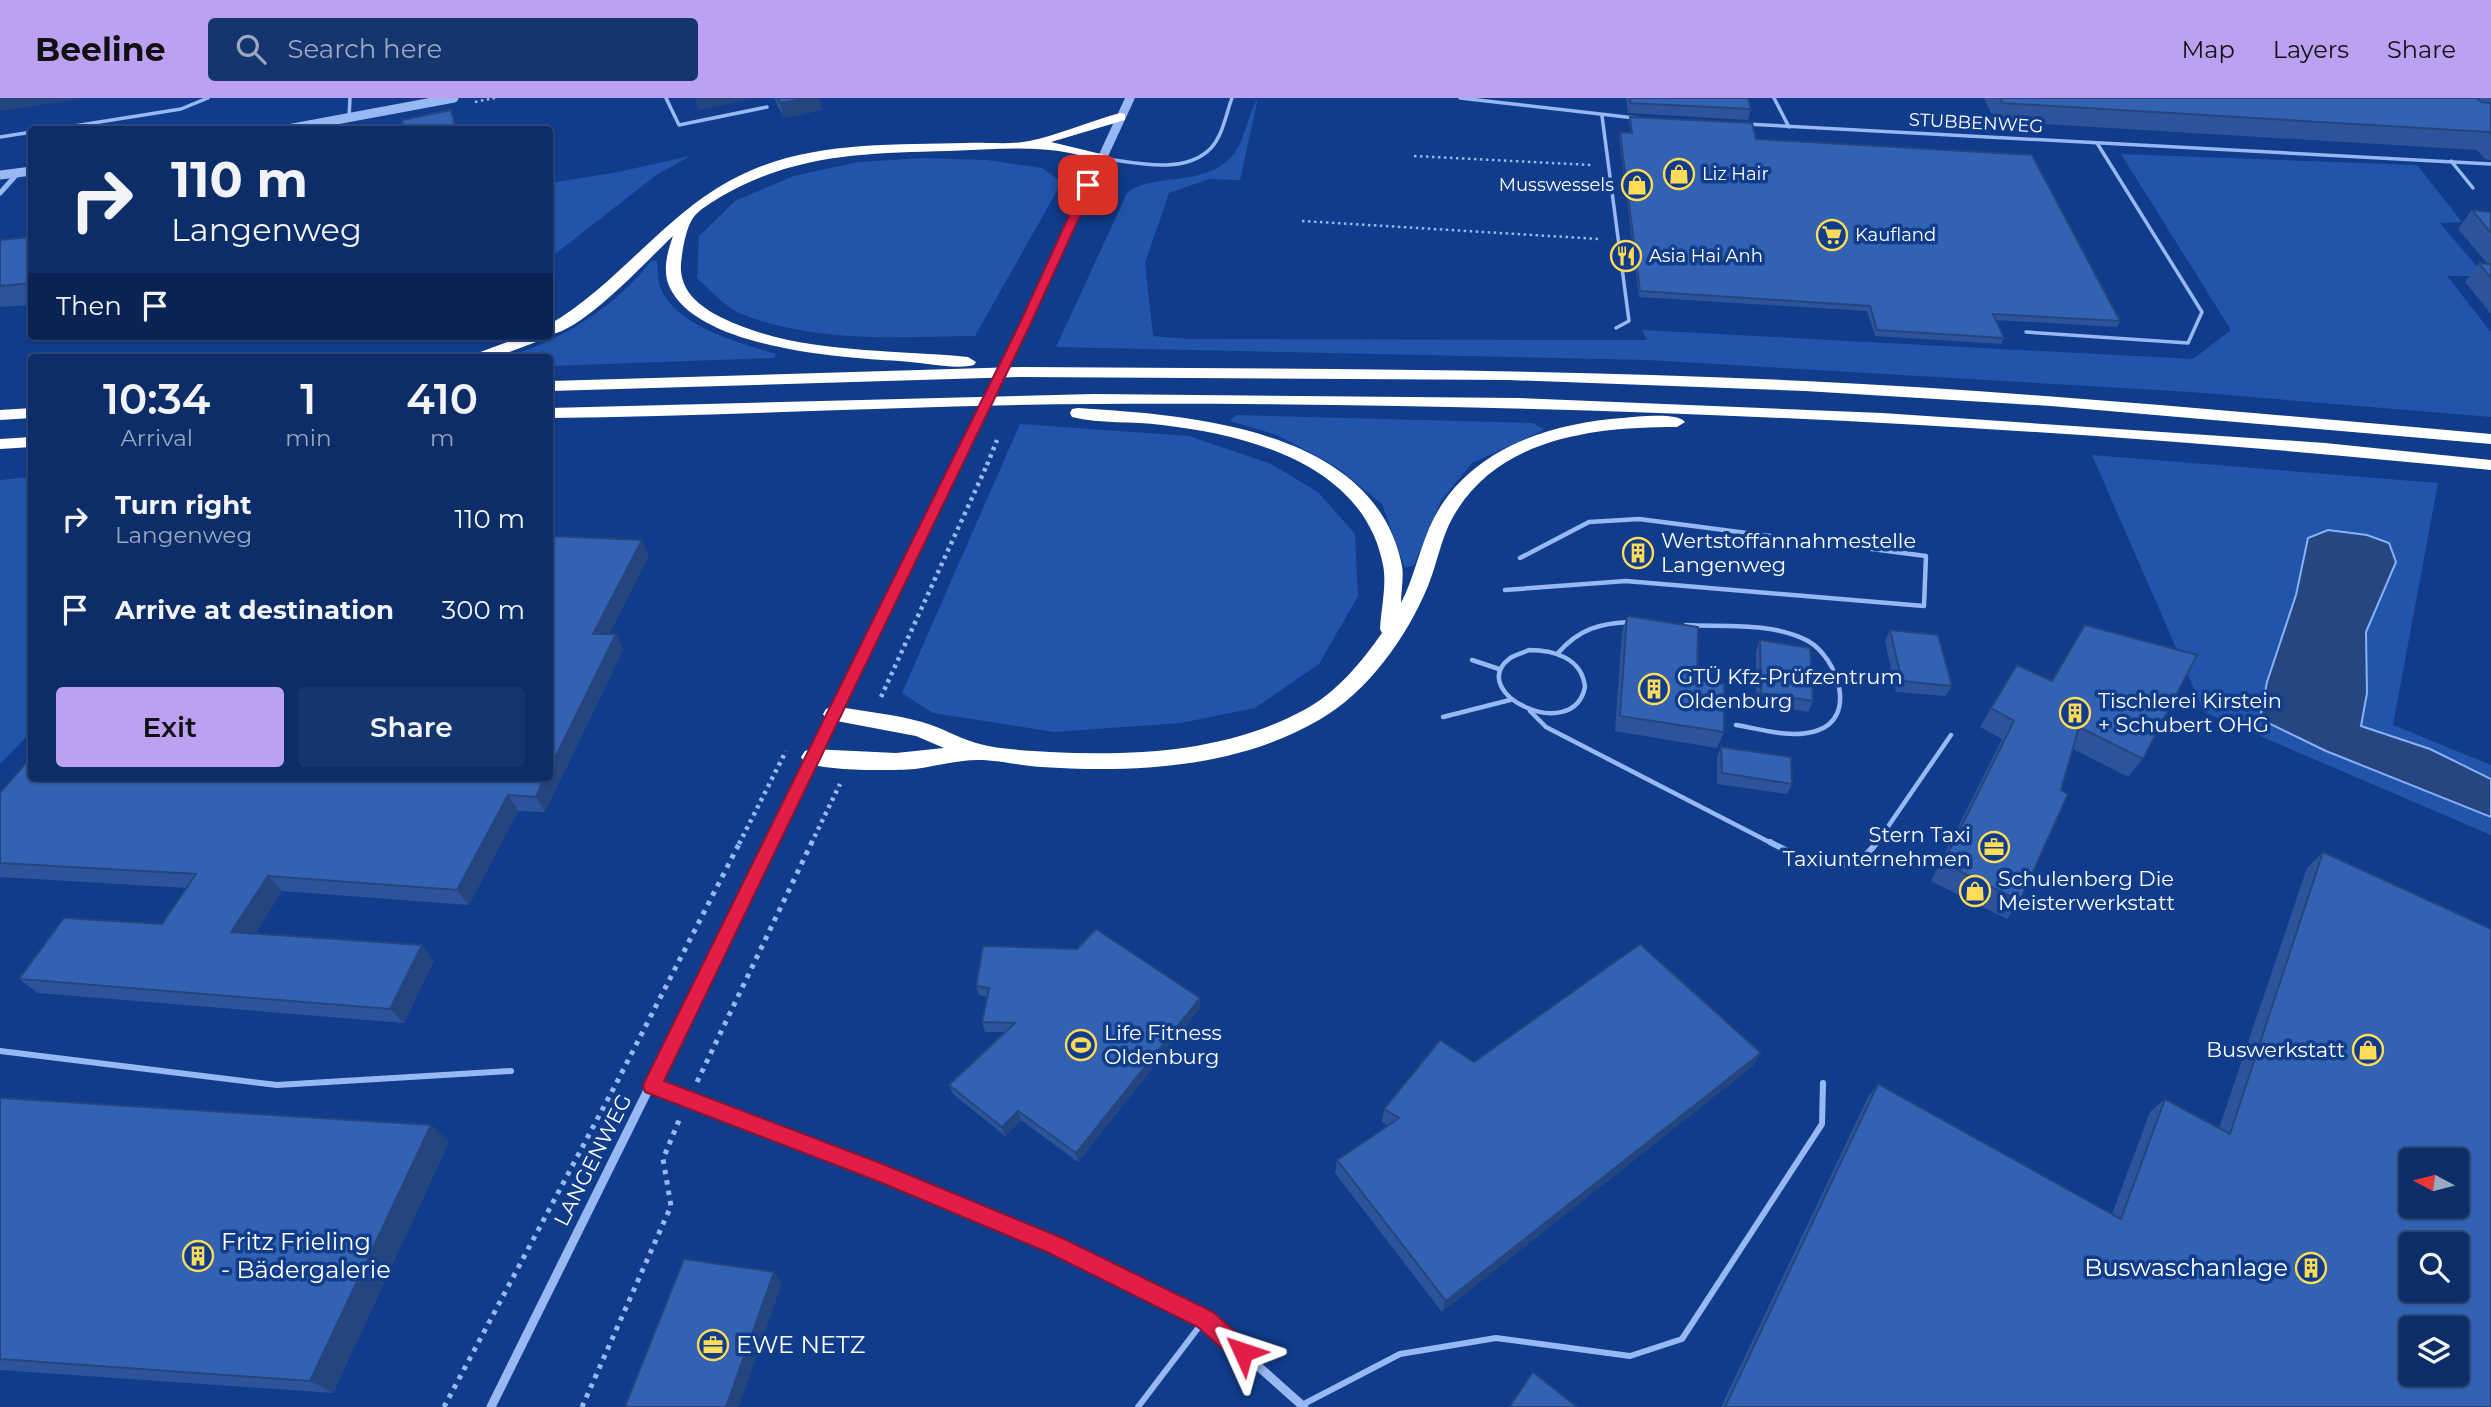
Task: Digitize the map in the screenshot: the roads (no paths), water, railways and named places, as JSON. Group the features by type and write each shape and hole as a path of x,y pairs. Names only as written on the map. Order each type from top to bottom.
{"highway":[{"path":"1026,145 1120,117"},
{"path":"553,328 593,305 618,284 650,249 715,195 752,176 790,163 871,148 1026,145 1082,150 1101,158"},
{"path":"958,148 1076,162 1101,158"},
{"path":"686,220 676,251 674,272 678,289 691,305 736,330 784,346 850,355 965,361 1021,372"},
{"path":"489,354 527,340"},
{"path":"553,386 1021,372 1508,375 1805,386 2064,402 2491,439"},
{"path":"553,413 1094,399 1519,403 1882,418 2311,447 2491,464"},
{"path":"961,403 999,413 1076,413 1168,418 1245,434 1299,454 1328,470 1368,505 1382,527 1391,552 1396,586 1388,639"},
{"path":"0,415 28,413"},
{"path":"812,757 908,761 976,752 1039,759 1112,762 1175,758 1223,748 1275,732 1313,714 1362,671 1388,639 1413,598 1429,550 1457,496 1472,478 1502,457 1561,431 1624,423 1843,428 1882,418"},
{"path":"0,444 28,442"},
{"path":"833,714 919,729 976,752"}],"street":[{"path":"304,126 454,98"},
{"name":"LANGENWEG","path":"491,1407 1026,323 1130,98"},
{"path":"0,175 28,171"},
{"path":"0,193 18,173"},
{"path":"652,1085 880,1172 1054,1245 1205,1319 1303,1406"}],"lane":[{"path":"74,126 181,109 208,98"},
{"path":"349,118 350,98"},
{"path":"666,98 679,125 767,107"},
{"path":"1101,158 1162,164 1196,159 1212,147 1232,98"},
{"path":"1460,98 1602,116 1644,118"},
{"path":"1774,98 1789,127"},
{"path":"1602,116 1629,321 1616,328"},
{"name":"STUBBENWEG","path":"1736,124 2491,164"},
{"path":"0,137 28,133"},
{"path":"2026,332 2188,342 2202,312 2097,143"},
{"path":"2451,161 2473,188"},
{"path":"1505,590 1626,581 1924,606 1926,556 1639,519 1589,523 1520,558"},
{"path":"1558,653 1572,636 1598,623 1639,622"},
{"path":"1678,625 1794,635 1812,642 1834,668 1840,686 1840,705 1837,716 1826,727 1797,733 1736,725"},
{"path":"1530,711 1560,712 1573,708 1586,690 1580,669 1558,653 1529,650 1506,660 1499,669 1502,690 1510,700 1530,711 1546,727 1805,860 1840,867 1867,857 1951,735"},
{"path":"1472,660 1499,669"},
{"path":"1443,717 1510,700"},
{"path":"0,1051 276,1085 511,1071"},
{"path":"1303,1406 1400,1354 1496,1338 1630,1356 1682,1339 1822,1124 1823,1083"},
{"path":"1139,1407 1205,1319"}],"place":[{"name":"Liz Hair","path":"1679,174"},
{"name":"Musswessels","path":"1637,185"},
{"name":"Kaufland","path":"1832,235"},
{"name":"Asia Hai Anh","path":"1626,256"},
{"name":"Wertstoffannahmestelle Langenweg","path":"1638,553"},
{"name":"GTÜ Kfz-Prüfzentrum Oldenburg","path":"1654,689"},
{"name":"Tischlerei Kirstein + Schubert OHG","path":"2075,713"},
{"name":"Stern Taxi Taxiunternehmen","path":"1994,847"},
{"name":"Schulenberg Die Meisterwerkstatt","path":"1975,891"},
{"name":"Life Fitness Oldenburg","path":"1081,1045"},
{"name":"Buswerkstatt","path":"2368,1050"},
{"name":"Fritz Frieling - Bädergalerie","path":"198,1256"},
{"name":"Buswaschanlage","path":"2311,1268"},
{"name":"EWE NETZ","path":"713,1345"}]}
